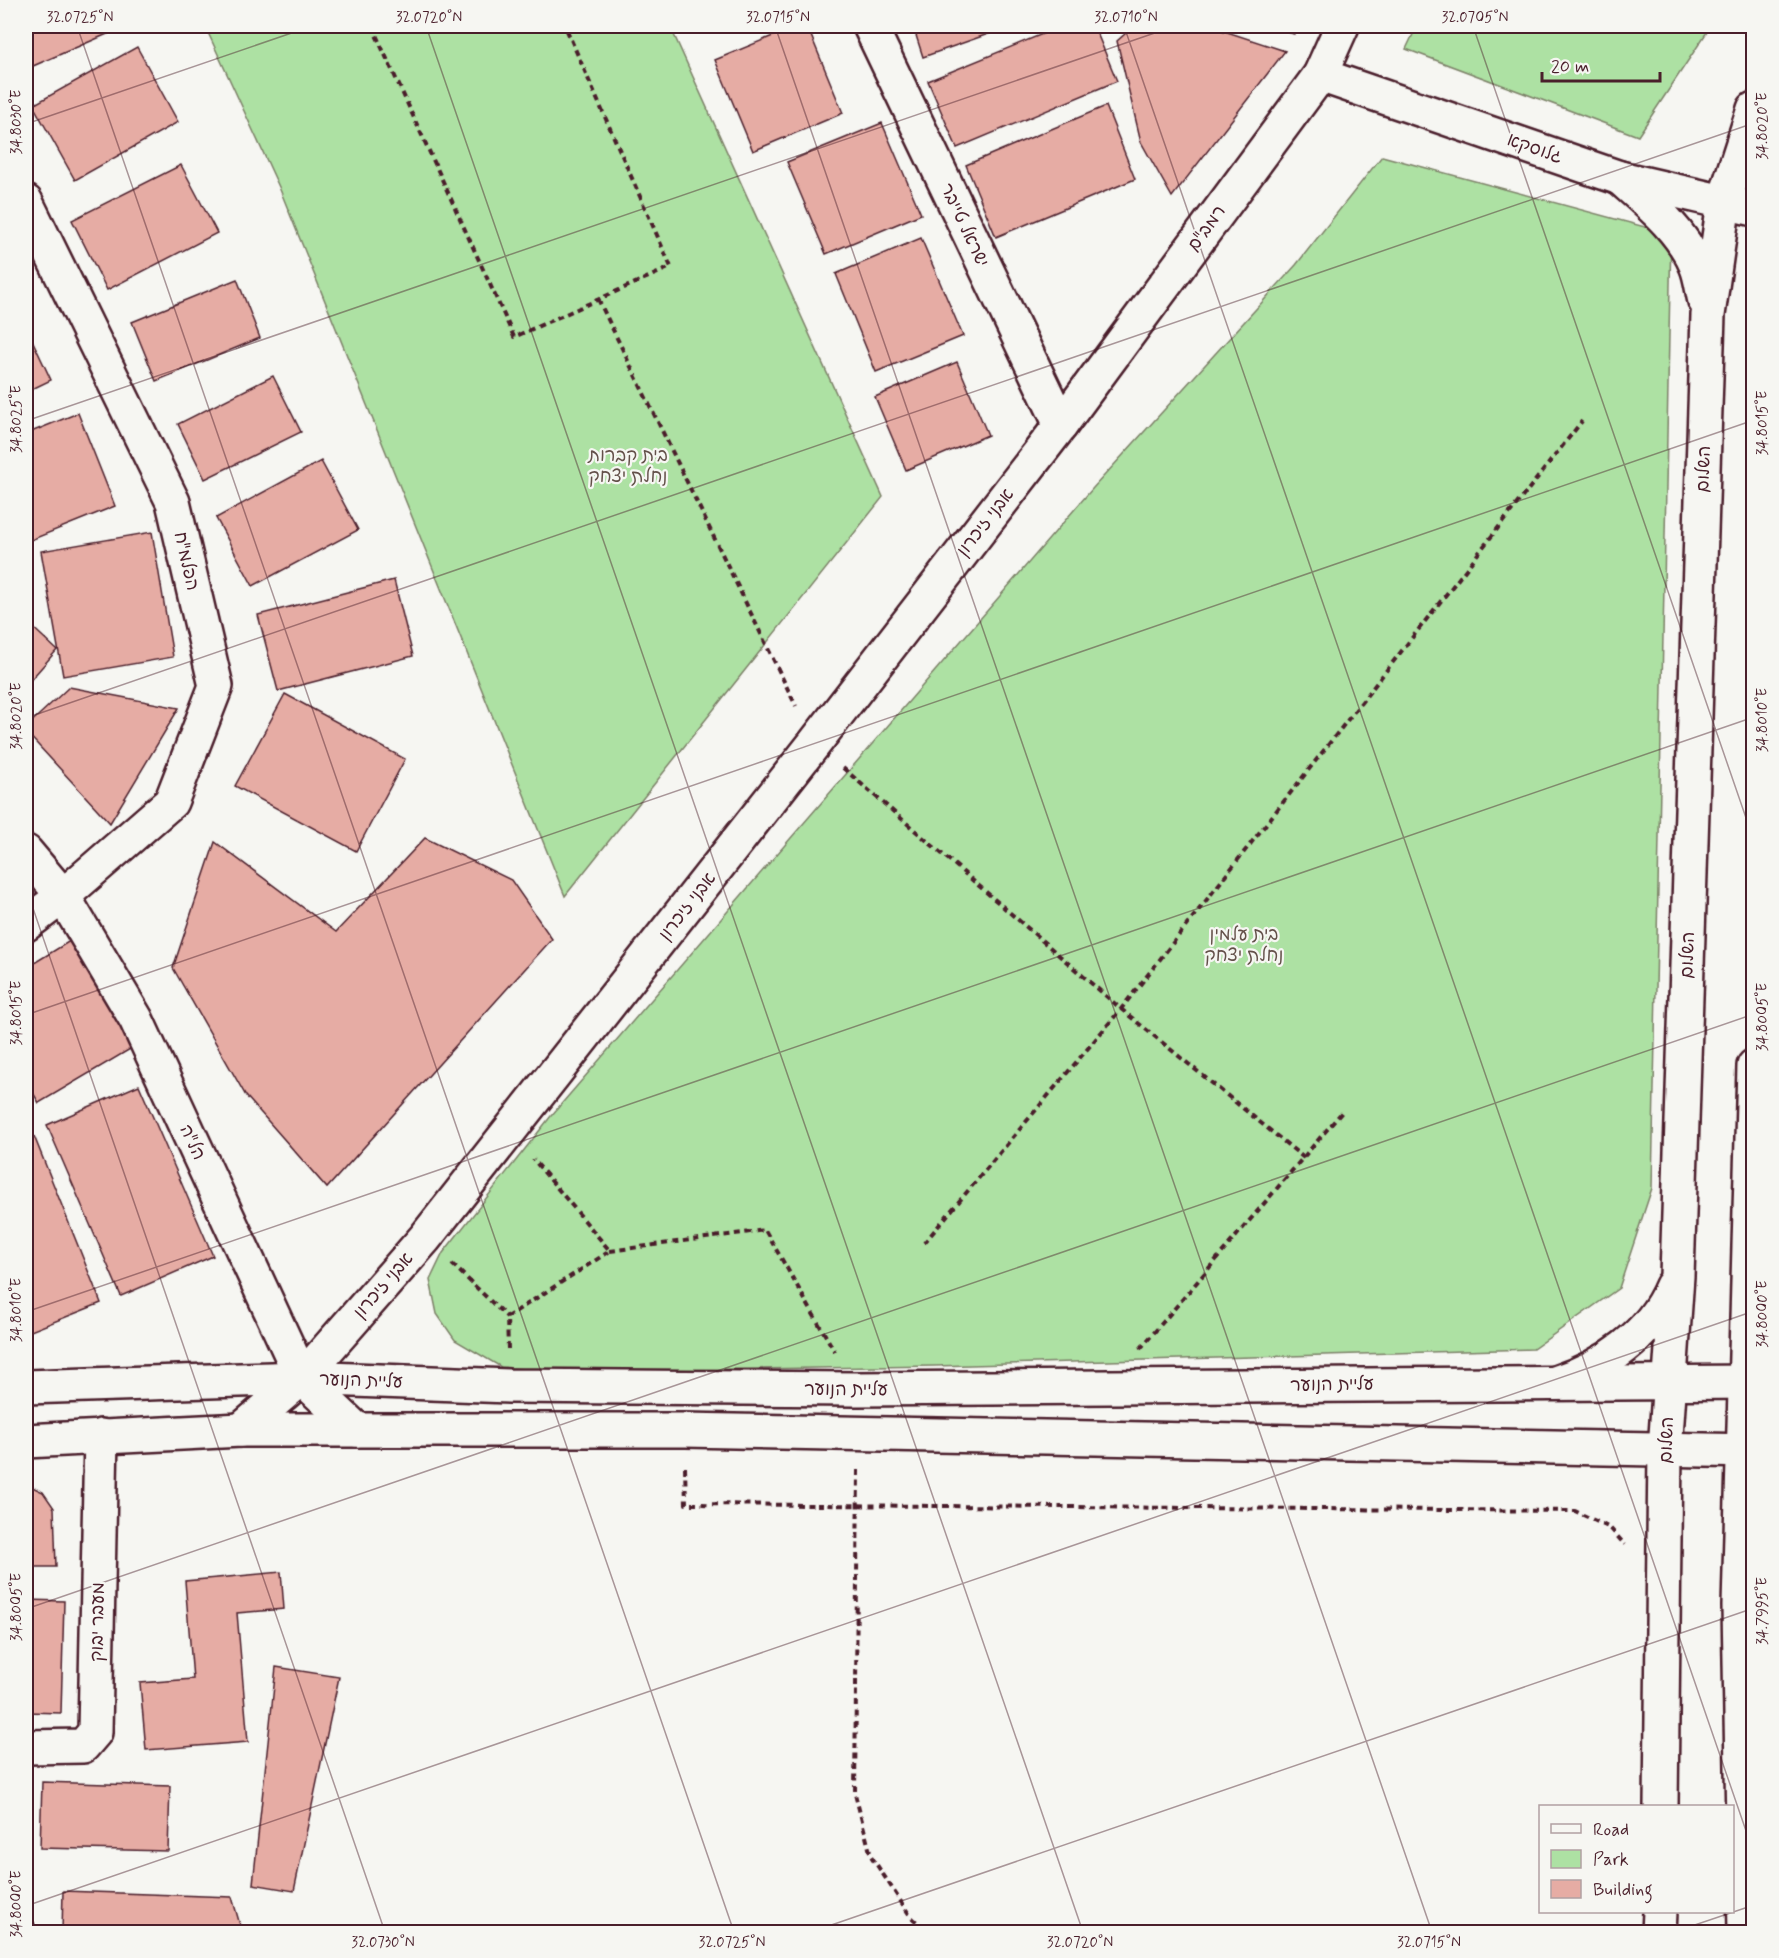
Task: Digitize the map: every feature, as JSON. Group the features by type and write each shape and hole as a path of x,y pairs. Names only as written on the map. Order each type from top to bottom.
{"street":[{"name":"ישראל טייבר","path":"870,26 1061,425"},
{"name":"רמב\"ם","path":"1061,425 1320,75 1342,26"},
{"name":"גלוסקא","path":"1320,75 1620,178 1739,205"},
{"name":"השלום","path":"1661,1805 1665,1450 1677,1276 1708,315 1739,205 1754,109"},
{"path":"1620,178 1657,211 1680,238 1697,266 1708,315"},
{"name":"הפלמ\"ח","path":"26,202 173,502 216,686 171,802 63,896 26,924"},
{"name":"אבני זיכרון","path":"242,1430 302,1378 425,1238 814,744 1061,425"},
{"name":"הל\"ה","path":"26,852 63,896 136,1019 302,1378 357,1430"},
{"path":"1745,1932 1739,1606 1749,1451 1754,1066"},
{"path":"1555,1383 1578,1375 1630,1343 1662,1308 1677,1276"},
{"name":"עליית הנוער","path":"26,1387 302,1378 509,1386 856,1389 1750,1382"},
{"path":"26,1441 242,1430 685,1430 1749,1451"},
{"name":"מעבר יבוק","path":"26,1747 83,1746 95,1732 101,1436"},
{"path":"1739,1606 1754,1561"},
{"path":"1659,1932 1660,1913"}],"path":[{"path":"372,26 514,337 671,267 565,26"},
{"path":"598,299 814,744 1121,1009 1304,1158"},
{"path":"924,1244 1121,1009 1582,421"},
{"path":"1107,1386 1342,1112"},
{"path":"509,1131 610,1251"},
{"path":"507,1317 610,1251 765,1230 856,1389"},
{"path":"425,1238 507,1317 509,1386"},
{"path":"685,1430 686,1504 1575,1511 1610,1528 1627,1547"},
{"path":"858,1434 855,1794 871,1856 911,1917 929,1932"}],"green space":[{"name":"בית קברות נחלת יצחק","path":"205,26 670,26 883,497 565,896 279,187"},
{"path":"1417,26 1711,26 1638,136 1406,49"},
{"name":"בית עלמין נחלת יצחק","path":"1382,156 1671,234 1652,1188 1619,1288 1533,1349 934,1366 561,1372 501,1367 455,1340 437,1314 430,1280 443,1253 551,1116 1093,488 1296,265"}],"building":[{"path":"26,26 126,26 26,69"},
{"path":"797,26 807,26 843,113 753,151 715,60"},
{"path":"913,26 1011,26 923,57"},
{"path":"1062,26 1094,26 1117,81 957,148 928,81"},
{"path":"1134,26 1209,26 1285,51 1172,197 1141,142 1117,41"},
{"path":"1268,26 1297,26 1294,34"},
{"path":"137,47 178,122 75,180 33,105"},
{"path":"1106,106 1135,179 996,237 966,165"},
{"path":"882,123 921,214 826,254 787,162"},
{"path":"181,165 217,233 107,290 72,220"},
{"path":"921,238 963,336 876,372 836,274"},
{"path":"237,279 260,338 156,381 132,322"},
{"path":"26,327 51,380 26,392"},
{"path":"957,362 988,435 906,470 875,397"},
{"path":"273,376 301,432 205,479 178,424"},
{"path":"78,413 115,506 26,542 26,434"},
{"path":"321,461 358,530 253,586 216,518"},
{"path":"152,532 173,657 63,676 41,551"},
{"path":"394,580 413,656 278,691 258,615"},
{"path":"26,621 57,650 26,685"},
{"path":"69,687 179,708 110,823 26,732 26,727"},
{"path":"285,694 405,759 356,851 235,786"},
{"path":"425,838 511,880 552,939 327,1188 246,1096 173,968 215,842 336,932"},
{"path":"73,939 137,1045 39,1103 26,1081 26,968"},
{"path":"139,1085 213,1256 121,1296 47,1125"},
{"path":"34,1136 101,1303 26,1333 26,1139"},
{"path":"26,1484 43,1492 54,1508 56,1567 26,1567"},
{"path":"281,1572 284,1609 237,1613 248,1742 146,1750 140,1683 193,1679 185,1581"},
{"path":"26,1600 64,1601 61,1713 26,1712"},
{"path":"276,1667 339,1677 294,1891 253,1884"},
{"path":"42,1782 170,1786 168,1851 40,1848"},
{"path":"63,1891 232,1897 242,1932 62,1932"}]}
